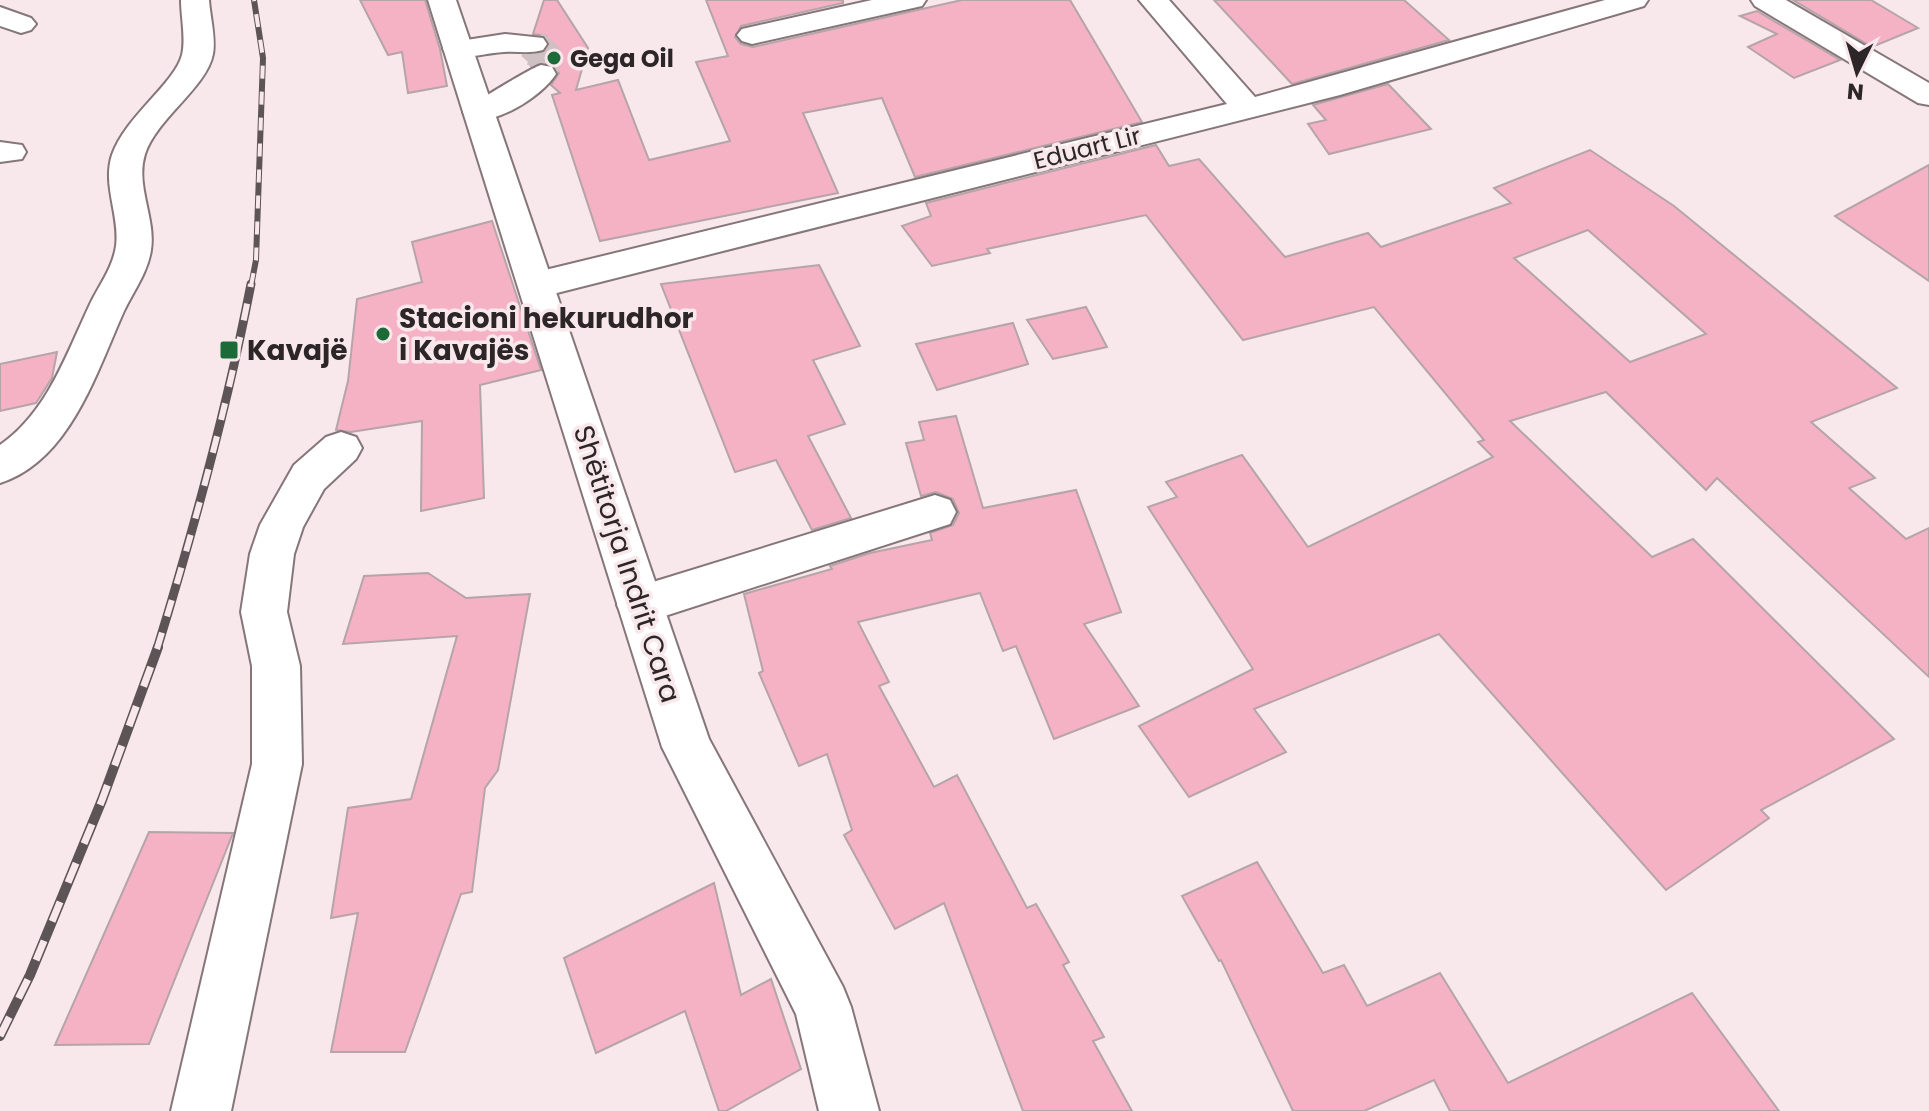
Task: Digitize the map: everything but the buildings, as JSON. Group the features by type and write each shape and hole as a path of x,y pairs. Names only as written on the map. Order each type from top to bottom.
{"street":[{"path":"0,467 29,447 57,408 124,276 134,241 125,170 128,155 135,137 198,54 195,0"},
{"name":"Shëtitorja Indrit Cara","path":"442,0 687,747 823,1007 849,1111"},
{"path":"752,35 912,0"},
{"path":"1153,0 1248,108"},
{"name":"Eduart Lir","path":"537,285 1248,108 1576,19 1634,0"},
{"path":"1765,0 1929,96"},
{"path":"458,49 505,43 537,59 520,91 479,112"},
{"path":"201,1111 277,764 276,666 264,612 272,554 282,525 309,477 341,448"},
{"path":"640,605 935,512"}],"tunnel":[{"path":"532,44 546,57 541,74"}],"railway":[{"path":"251,286 256,260 263,58 254,0"},
{"path":"157,649 209,468 251,284"},
{"path":"0,1036 30,975 102,800 158,647"}],"place":[{"name":"Gega Oil","path":"554,58"},
{"name":"Stacioni hekurudhor i Kavajës","path":"383,334"},
{"name":"Kavajë","path":"229,350"}]}
